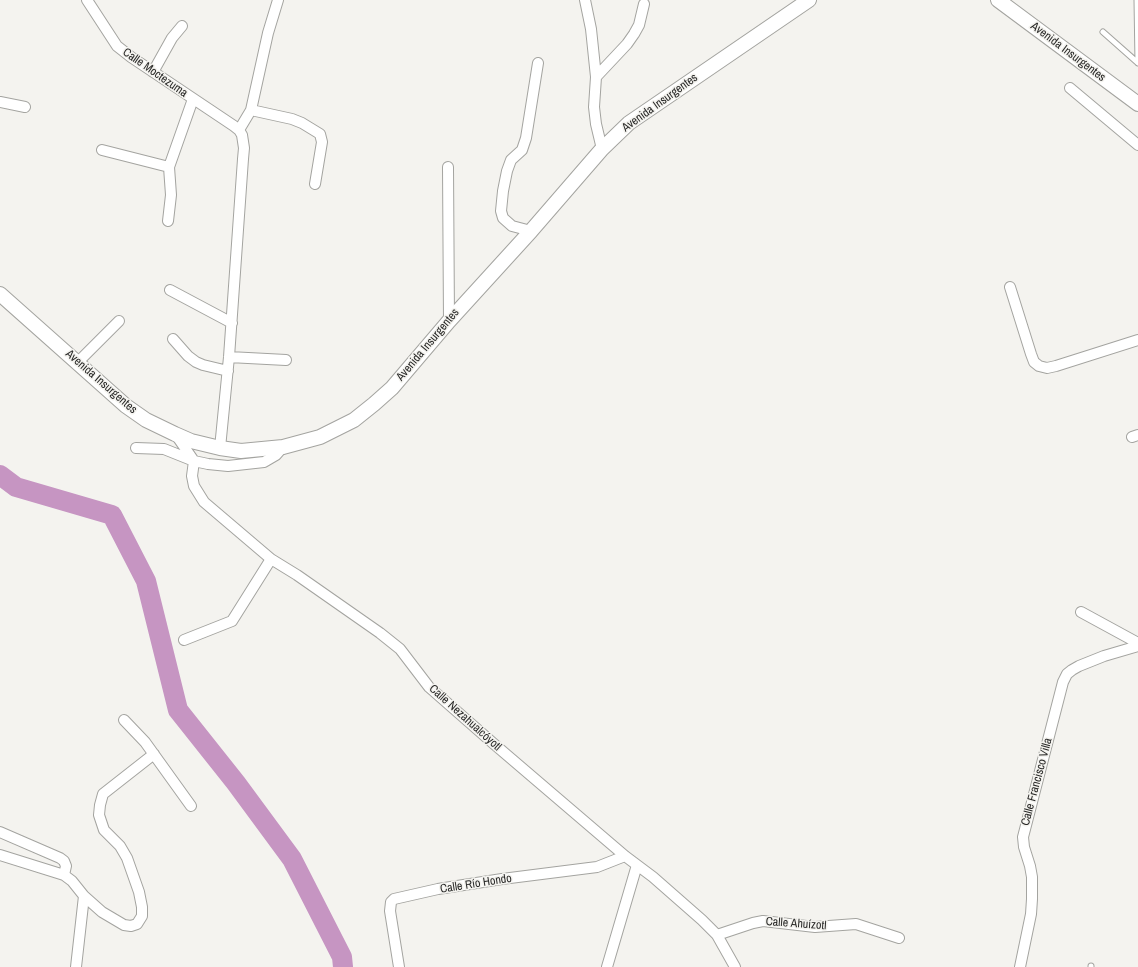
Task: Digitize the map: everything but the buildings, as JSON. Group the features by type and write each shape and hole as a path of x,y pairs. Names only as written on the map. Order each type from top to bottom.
{"main road":[{"name":"Avenida Insurgentes","path":"0,294 126,406 146,420 175,434 191,441 220,448 241,450 283,447 320,437 354,420 392,388 449,321 531,231 602,149 629,123 809,0"},
{"name":"Avenida Insurgentes","path":"998,0 1138,104"}],"street":[{"name":"Calle Moctezuma","path":"87,0 117,46 239,130"},
{"path":"220,448 232,323 244,148 242,136 239,130 250,110 268,33 278,0"},
{"path":"585,0 591,29 596,77 594,107 596,124 602,149"},
{"path":"596,77 628,44 640,25 644,4"},
{"path":"153,72 172,38 182,26"},
{"path":"531,231 512,226 503,218 502,211 503,191 507,171 511,160 522,150 525,145 538,63"},
{"path":"1070,88 1138,145"},
{"path":"168,221 171,195 170,167 193,99"},
{"path":"0,102 25,107"},
{"path":"250,110 292,119 320,134 322,142 315,184"},
{"path":"102,150 170,167"},
{"path":"448,167 449,321"},
{"path":"1010,287 1031,354 1036,364 1039,366 1047,368 1056,366 1138,340"},
{"path":"170,290 232,323"},
{"path":"78,362 119,321"},
{"path":"173,339 188,356 196,362 228,371"},
{"path":"229,357 286,360"},
{"path":"175,434 194,460"},
{"path":"136,448 164,449 208,464 228,466 248,465 264,462 276,455 283,447"},
{"name":"Calle Nezahualcóyotl","path":"194,460 192,476 194,486 201,498 272,559 336,602 400,649 429,687 625,856 673,893 717,935 735,967"},
{"path":"184,640 232,621 272,559"},
{"path":"1081,612 1138,644"},
{"name":"Calle Francisco Villa","path":"1020,967 1031,914 1032,899 1032,877 1024,847 1023,837 1063,682 1067,674 1079,666 1138,644"},
{"path":"124,720 145,742 191,806"},
{"path":"0,855 64,875 72,881 84,896 102,912 118,922 131,926 137,924 141,919 142,907 139,892 127,858 120,846 104,830 99,815 100,805 103,794 154,754"},
{"path":"0,832 60,858 64,861 66,866 64,875"},
{"name":"Calle Río Hondo","path":"399,967 390,911 391,902 394,900 445,888 597,867 625,856"},
{"path":"607,967 637,865"},
{"path":"76,967 84,896"},
{"name":"Calle Ahuízotl","path":"717,935 763,921 816,927 856,924 899,938"}],"lane":[{"path":"1137,0 1138,63"},
{"path":"1103,32 1138,63"}],"waterway":[{"path":"0,475 16,487 112,515 146,581 178,710 236,783 292,859 342,957 343,967"}]}
